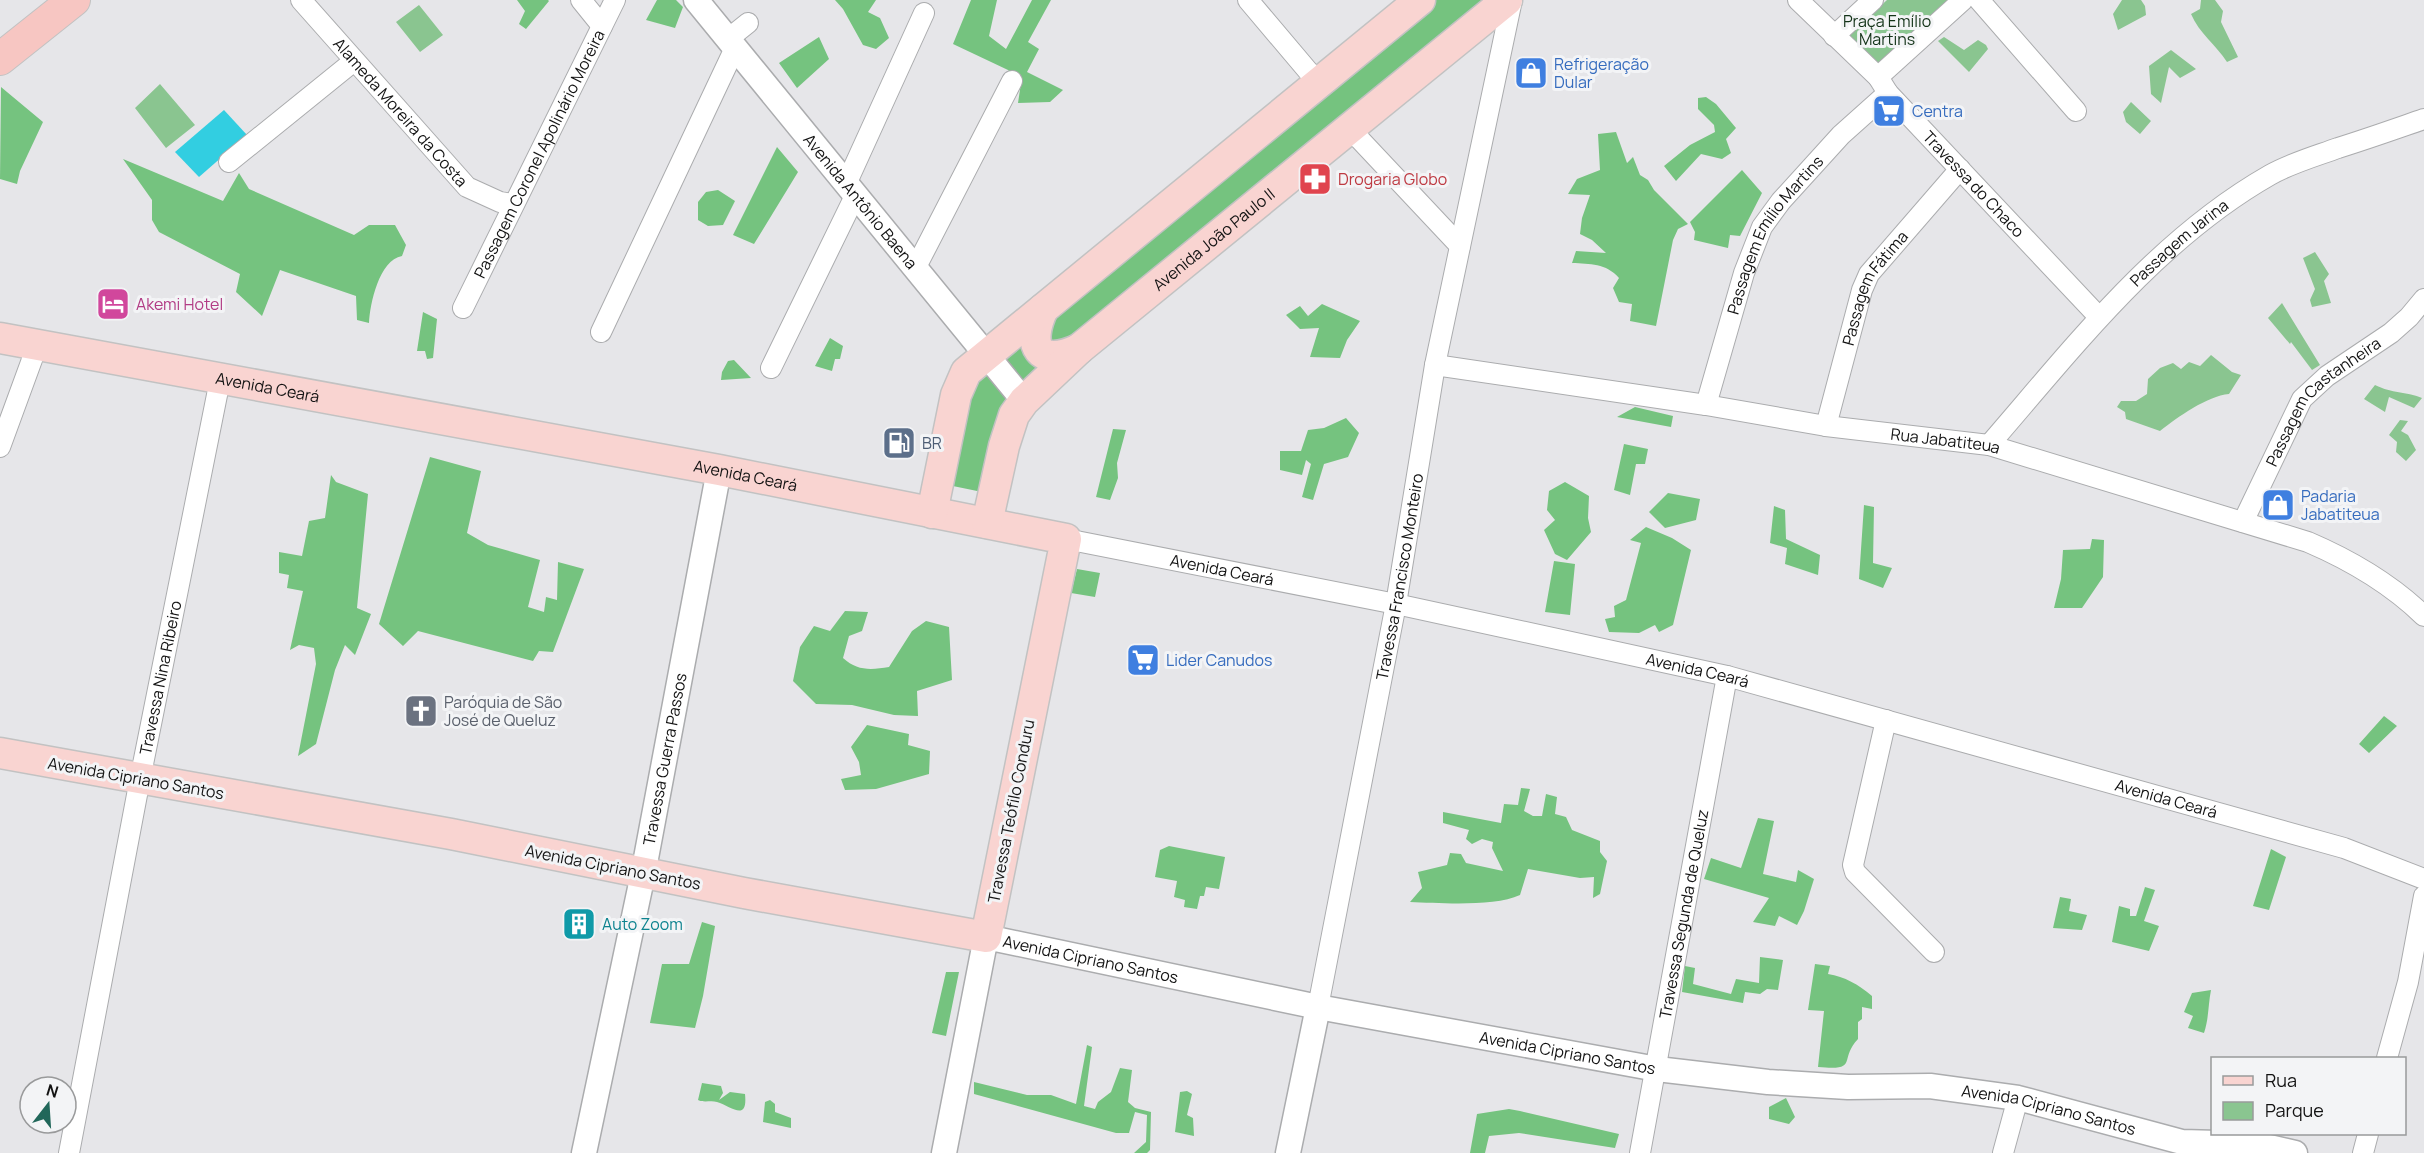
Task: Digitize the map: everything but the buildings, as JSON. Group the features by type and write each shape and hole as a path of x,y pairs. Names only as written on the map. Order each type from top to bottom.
{"highway":[{"path":"0,59 74,0"}],"main road":[{"path":"932,513 960,382 966,372 1420,0"},
{"name":"Avenida João Paulo II","path":"987,522 1010,426 1024,401 1079,349 1510,0"},
{"path":"1043,309 1035,328 1034,337 1040,351 1055,357 1064,356 1079,349"},
{"name":"Avenida Ceará","path":"0,338 719,470 1066,539"},
{"name":"Travessa Teófilo Conduru","path":"986,937 1066,539"},
{"name":"Avenida Cipriano Santos","path":"0,753 451,834 643,874 986,937"}],"street":[{"name":"Alameda Moreira da Costa","path":"301,0 467,187 500,202 513,204"},
{"path":"581,0 602,26"},
{"name":"Passagem Coronel Apolinário Moreira","path":"464,308 615,0"},
{"name":"Avenida Antônio Baena","path":"696,0 1024,401"},
{"path":"1248,0 1319,84"},
{"name":"Travessa Francisco Monteiro","path":"1288,1153 1396,604 1435,364 1510,0"},
{"name":"Travessa do Chaco","path":"1798,0 1883,85 2099,317"},
{"path":"1833,36 1873,0"},
{"name":"Passagem Emílio Martins","path":"1706,405 1744,273 1762,227 1781,201 1883,85 1963,0"},
{"path":"1979,0 2076,111"},
{"path":"771,368 851,188 924,13"},
{"path":"601,332 731,43 748,23"},
{"path":"229,162 354,61"},
{"path":"916,267 1012,81"},
{"name":"Passagem Jarina","path":"1989,444 2099,317 2149,266 2236,195 2284,169 2424,119"},
{"path":"1350,129 1460,246"},
{"name":"Passagem Fátima","path":"1826,426 1862,290 1869,274 1960,169"},
{"name":"Passagem Castanheira","path":"2243,522 2302,399 2327,376 2391,333 2424,299"},
{"path":"0,447 37,346"},
{"name":"Rua Jabatiteua","path":"1435,364 1706,405 1826,426 1989,444 2308,542 2340,555 2372,574 2424,616"},
{"name":"Travessa Nina Ribeiro","path":"69,1153 140,779 220,380"},
{"name":"Travessa Guerra Passos","path":"584,1153 643,874 719,470"},
{"name":"Avenida Ceará","path":"1066,539 1396,604 1727,676 2344,848 2424,879"},
{"name":"Travessa Segunda de Queluz","path":"1640,1153 1727,676"},
{"path":"1886,720 1853,865 1855,872 1934,952"},
{"path":"2388,1057 2408,982 2424,896"},
{"name":"Avenida Cipriano Santos","path":"986,937 1318,1006 1657,1069 1768,1082 1848,1087 1930,1086 2018,1098 2191,1148 2256,1144 2295,1153"},
{"name":"Travessa Teófilo Conduru","path":"944,1153 986,937"},
{"path":"2003,1153 2018,1098"},
{"path":"2363,1153 2368,1135"}],"green space":[{"path":"517,0 549,1 526,29 519,24 525,11"},
{"path":"657,0 676,0 683,7 675,28 646,20"},
{"path":"835,0 876,0 868,12 880,18 889,38 876,49 863,45 843,9"},
{"path":"971,0 997,0 989,36 1006,49 1032,0 1051,0 1028,42 1039,49 1027,72 1063,90 1050,102 1018,103 1021,83 1008,70 953,44"},
{"path":"1425,0 1484,0 1067,347 1047,347 1041,320"},
{"name":"Praça Emílio Martins","path":"1887,0 1952,0 1879,68 1847,37"},
{"path":"2122,0 2141,0 2145,6 2146,15 2118,30 2113,14"},
{"path":"2201,0 2215,0 2223,11 2221,22 2238,57 2227,62 2198,27 2191,14 2200,9"},
{"path":"419,5 443,35 420,52 396,22"},
{"path":"819,37 829,59 797,88 779,63"},
{"path":"1944,37 1964,50 1978,40 1988,49 1969,72 1938,41"},
{"path":"2171,50 2196,69 2180,78 2169,67 2161,103 2151,94 2149,66"},
{"path":"160,84 195,125 166,148 135,108"},
{"path":"1,87 43,122 20,171 17,184 0,179"},
{"path":"1706,97 1716,104 1736,128 1726,139 1731,153 1722,159 1701,154 1676,181 1664,166 1690,145 1715,132 1714,125 1698,109 1698,98"},
{"path":"2131,102 2151,121 2140,134 2126,122 2123,112"},
{"path":"1616,132 1627,163 1633,157 1640,175 1648,180 1654,190 1688,224 1678,229 1673,240 1656,326 1630,321 1632,304 1619,302 1613,288 1619,278 1609,269 1597,265 1572,263 1576,251 1606,253 1592,240 1580,234 1582,218 1590,195 1568,194 1577,179 1600,170 1598,134"},
{"path":"777,147 798,172 754,244 733,235"},
{"path":"123,159 223,201 239,173 249,189 354,235 369,225 395,225 406,245 402,256 387,265 377,284 369,323 357,320 356,296 280,270 262,316 236,292 240,274 159,232 152,220 152,200"},
{"path":"1742,170 1762,193 1740,236 1730,235 1728,248 1694,240 1695,232 1690,222"},
{"path":"718,190 735,201 723,225 708,226 698,220 698,202 706,192"},
{"path":"2315,252 2329,274 2324,281 2331,303 2312,307 2310,300 2315,289 2303,258"},
{"path":"2282,303 2320,365 2312,370 2291,342 2290,344 2268,318"},
{"path":"1322,304 1360,321 1347,340 1340,358 1310,357 1319,328 1300,329 1286,315 1300,306 1308,316"},
{"path":"423,312 437,319 433,358 427,359 425,351 417,351"},
{"path":"1031,324 1046,360 1020,385 996,354"},
{"path":"830,338 843,346 840,359 835,359 832,371 815,366"},
{"path":"2211,355 2232,372 2241,375 2229,394 2202,403 2160,431 2126,419 2125,412 2117,407 2121,401 2136,401 2147,394 2148,379 2160,368 2173,363 2181,369 2189,362 2200,366"},
{"path":"734,360 751,378 721,380 722,372 728,361"},
{"path":"986,368 1011,400 982,492 948,485 969,388"},
{"path":"2375,385 2422,398 2414,408 2389,397 2385,412 2364,399"},
{"path":"1635,407 1673,416 1671,427 1617,417"},
{"path":"1346,418 1359,433 1348,457 1324,464 1313,500 1302,497 1311,464 1306,460 1302,475 1280,470 1280,451 1301,451 1308,430 1324,428"},
{"path":"2400,420 2408,421 2401,431 2408,435 2416,450 2406,461 2396,452 2397,442 2389,435"},
{"path":"1113,429 1126,430 1117,463 1118,478 1110,500 1096,497"},
{"path":"1624,444 1648,449 1645,464 1636,464 1630,495 1614,490"},
{"path":"430,457 481,471 467,533 488,545 540,560 528,607 544,612 546,597 557,600 558,562 584,569 553,652 539,651 533,661 418,631 403,646 379,624"},
{"path":"331,475 336,482 368,494 357,608 371,614 355,655 345,645 335,670 316,744 298,756 316,664 314,648 299,645 290,650 303,591 287,588 289,575 279,573 279,552 302,556 309,521 325,518"},
{"path":"1565,482 1589,496 1588,518 1591,532 1567,560 1555,554 1544,530 1555,520 1547,510 1549,491"},
{"path":"1668,493 1700,499 1696,520 1665,528 1649,512"},
{"path":"1864,505 1874,507 1873,563 1892,568 1883,588 1859,579"},
{"path":"1774,506 1785,510 1786,539 1820,555 1818,575 1785,564 1787,548 1770,543"},
{"path":"1646,527 1672,538 1691,550 1673,625 1659,632 1655,625 1639,633 1609,632 1605,619 1615,617 1614,606 1626,600 1641,543 1630,540"},
{"path":"2092,539 2104,540 2103,577 2082,608 2054,608 2061,579 2063,550 2090,549"},
{"path":"1554,561 1575,564 1570,615 1545,612"},
{"path":"1077,569 1100,573 1095,597 1071,593"},
{"path":"845,611 868,612 862,631 849,636 843,658 864,668 889,667 912,631 926,621 949,627 952,680 917,691 918,716 894,715 852,705 816,704 793,681 800,647 814,626 830,631"},
{"path":"2384,716 2397,726 2369,753 2359,744"},
{"path":"867,725 909,734 908,745 930,751 929,774 876,789 845,790 841,779 861,775 859,762 851,747"},
{"path":"1521,788 1530,789 1524,811 1533,816 1542,816 1546,794 1557,797 1555,814 1566,817 1572,830 1600,841 1600,852 1607,861 1600,894 1593,898 1594,877 1580,878 1528,869 1520,895 1509,899 1466,903 1410,902 1422,888 1418,872 1447,865 1450,853 1461,854 1466,863 1503,871 1492,848 1493,842 1482,839 1472,844 1466,839 1469,830 1443,823 1443,812 1501,823 1504,804 1518,805"},
{"path":"1758,818 1774,821 1763,874 1796,882 1798,870 1814,879 1797,925 1779,916 1775,926 1753,922 1769,898 1704,879 1711,858 1741,868"},
{"path":"1169,846 1225,857 1219,889 1206,887 1204,896 1200,896 1197,909 1184,907 1185,900 1174,897 1177,881 1155,877 1160,850"},
{"path":"2271,849 2286,857 2269,910 2253,906"},
{"path":"2145,887 2155,890 2144,921 2159,926 2149,951 2112,942 2119,906 2130,909 2130,916 2136,916"},
{"path":"2060,897 2071,899 2069,911 2087,915 2082,930 2053,928"},
{"path":"702,922 715,926 695,1028 650,1023 662,964 689,964"},
{"path":"1760,957 1783,960 1778,990 1767,989 1760,994 1745,992 1743,1003 1682,992 1685,966 1695,968 1693,984 1731,994 1736,979 1759,983"},
{"path":"1815,964 1830,966 1828,974 1851,982 1872,996 1872,1009 1862,1007 1862,1019 1858,1022 1858,1039 1852,1046 1844,1065 1839,1067 1818,1067 1824,1011 1808,1010"},
{"path":"946,972 959,972 946,1036 932,1033"},
{"path":"2211,990 2204,1033 2188,1028 2193,1016 2184,1012 2192,993"},
{"path":"1087,1045 1092,1047 1084,1106 1095,1109 1098,1102 1111,1092 1120,1068 1132,1070 1128,1102 1135,1108 1151,1112 1150,1150 1147,1153 1134,1153 1146,1142 1147,1115 1135,1112 1129,1133 1116,1133 974,1094 974,1082 1027,1095 1051,1095 1076,1104"},
{"path":"702,1083 721,1086 723,1093 719,1100 730,1092 745,1094 744,1108 737,1110 717,1102 698,1100"},
{"path":"1187,1091 1192,1094 1187,1115 1193,1118 1194,1136 1175,1132 1180,1092"},
{"path":"1786,1098 1795,1117 1789,1124 1769,1119 1769,1107"},
{"path":"770,1100 775,1104 775,1112 791,1118 791,1128 763,1122 765,1102"},
{"path":"1509,1109 1619,1134 1615,1148 1519,1133 1489,1136 1485,1153 1470,1153 1477,1114"}],"water":[{"path":"224,110 247,135 199,177 175,152"}],"place":[{"name":"Refrigeração Dular","path":"1531,73"},
{"name":"Centra","path":"1889,111"},
{"name":"Drogaria Globo","path":"1315,179"},
{"name":"Akemi Hotel","path":"113,304"},
{"name":"BR","path":"899,443"},
{"name":"Padaria Jabatiteua","path":"2278,505"},
{"name":"Lider Canudos","path":"1143,660"},
{"name":"Paróquia de São José de Queluz","path":"421,711"},
{"name":"Auto Zoom","path":"579,924"}]}
